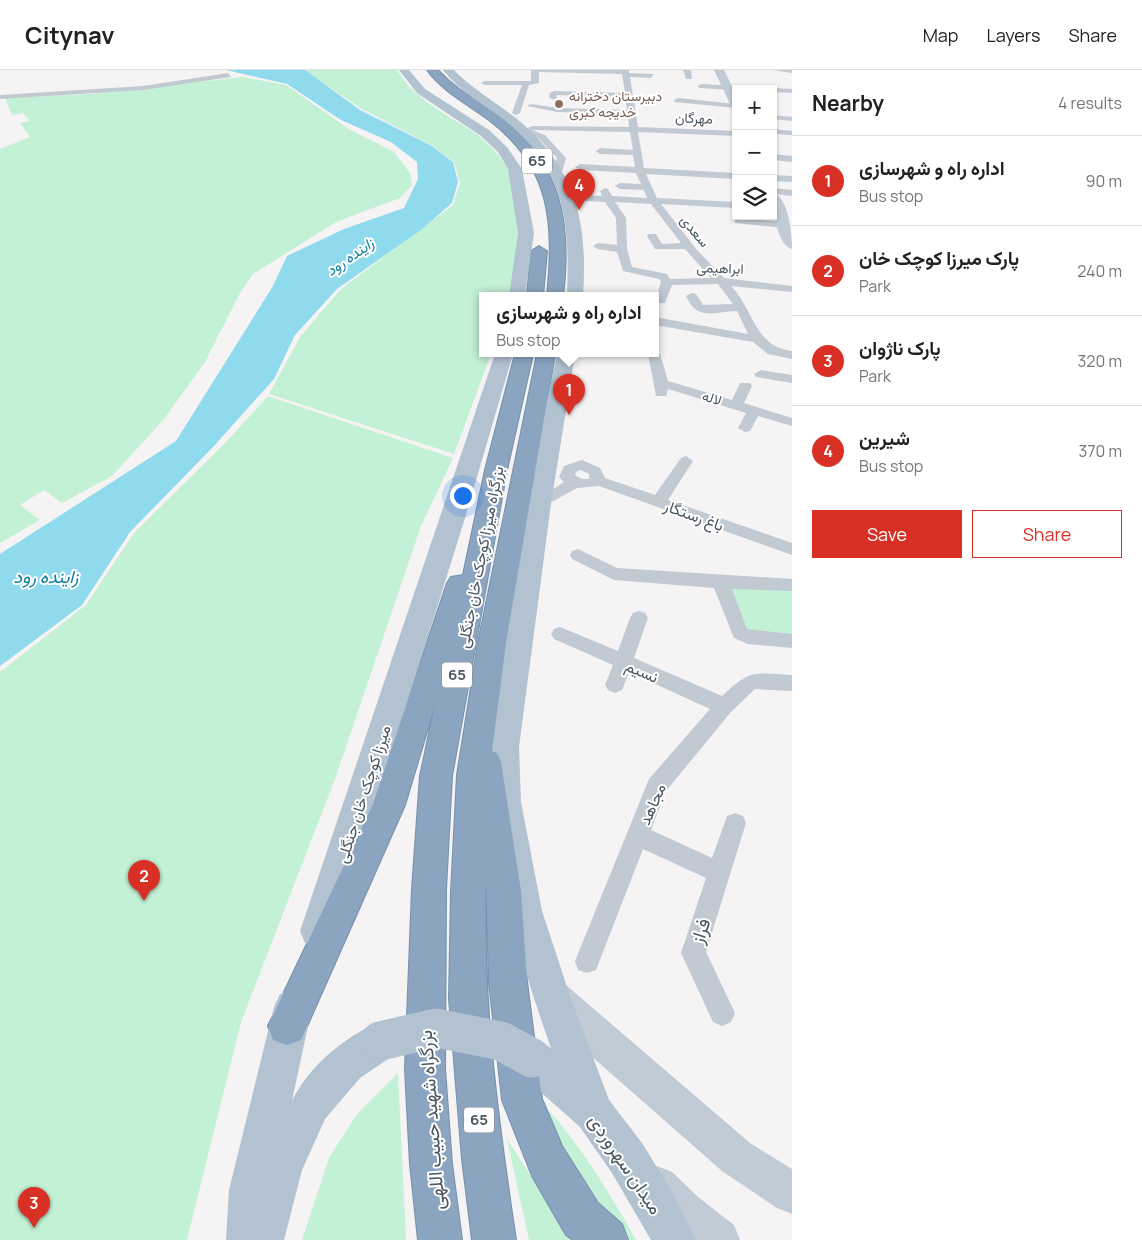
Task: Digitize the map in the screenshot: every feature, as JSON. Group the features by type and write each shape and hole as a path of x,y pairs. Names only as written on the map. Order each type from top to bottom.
{"highway":[{"path":"412,70 430,91 468,112"},
{"name":"65","path":"419,70 434,87 499,134 511,146 521,159 534,187"},
{"name":"65","path":"432,70 448,86 510,132 536,158 544,173 554,203 557,226 555,292"},
{"path":"442,70 461,95"},
{"path":"535,292 540,235"},
{"name":"بزرگراه میرزا کوچک خان جنگلی","path":"426,1000 436,776 496,470 523,357"},
{"name":"بزرگراه میرزا کوچک خان جنگلی","path":"494,1240 483,1158 468,1000 468,892 473,775 492,643 545,357"},
{"path":"287,1026 389,805 496,470"},
{"path":"480,724 504,891 508,982 522,1100 547,1161 582,1219 606,1240"},
{"name":"بزرگراه شهید حبیب اللهی","path":"426,1000 425,1069 431,1164 440,1240"}],"main road":[{"path":"404,70 422,91 485,133 504,150 515,169 526,233 518,292"},
{"path":"448,70 465,87 526,128 557,172 568,197 577,243 575,292"},
{"name":"میرزا کوچک خان جنگلی","path":"248,1240 251,1190 287,1026 453,518 503,357"},
{"path":"566,357 564,468 539,504 504,747 505,802 525,911 551,996 594,1112"},
{"name":"میدان سهروردی","path":"262,1240 282,1167 311,1106 346,1064 380,1041 436,1028 501,1042 532,1058 594,1112 627,1158 659,1210 674,1240"},
{"path":"627,1158 683,1212 719,1240"}],"street":[{"path":"485,82 525,79 559,70 588,75 626,76"},
{"path":"719,70 732,96"},
{"path":"777,70 792,71"},
{"path":"588,75 605,74 651,79"},
{"path":"0,96 143,88 228,75"},
{"path":"479,75 525,79"},
{"path":"626,76 634,129"},
{"path":"516,113 525,79"},
{"path":"702,86 732,87"},
{"path":"603,90 629,94"},
{"path":"777,90 792,91"},
{"path":"553,98 554,93 629,94"},
{"path":"693,97 732,103"},
{"path":"678,100 732,103"},
{"path":"531,106 554,119 631,113"},
{"path":"777,117 792,119"},
{"name":"مهرگان","path":"526,128 554,119 568,130 578,127 732,134"},
{"path":"703,121 705,132"},
{"name":"سعدی","path":"634,129 634,146 640,171 653,200 689,246 735,296 757,339"},
{"path":"777,131 790,133"},
{"path":"600,151 634,146"},
{"path":"777,157 792,158"},
{"path":"580,167 681,176 704,174 732,176"},
{"path":"777,177 790,174"},
{"path":"620,186 647,187"},
{"path":"777,191 792,192"},
{"path":"607,195 613,210 621,218 622,249 627,269 663,276 667,282 661,301"},
{"path":"568,197 607,195 653,200 711,200 732,204"},
{"path":"739,221 780,211 791,242"},
{"path":"652,236 659,247 689,246"},
{"path":"598,246 622,249"},
{"name":"ابراهیمی","path":"667,282 721,281 792,289"},
{"path":"692,296 697,307 701,309 740,307"},
{"path":"659,321 687,320 757,339 767,349 777,354 792,355"},
{"name":"لاله","path":"655,357 661,388 754,410 792,422"},
{"path":"761,374 792,379"},
{"path":"736,406 745,386"},
{"path":"745,428 754,410"},
{"path":"658,502 686,461"},
{"name":"باغ رستگار","path":"539,504 564,468 584,485 596,480 792,549"},
{"path":"578,555 614,574 792,585"},
{"path":"721,582 740,634 748,637 792,641"},
{"path":"615,685 639,618"},
{"name":"نسیم","path":"560,634 622,663 724,706"},
{"name":"مجاهد","path":"587,961 657,786 724,706 748,683 758,680 792,683"},
{"name":"فراز","path":"722,1013 693,953 735,824"},
{"path":"638,835 719,873"},
{"path":"551,996 736,1157 792,1193"}],"green space":[{"path":"304,70 397,70 410,87 425,101 485,141 502,160 512,179 517,200 518,221 517,245 510,292 479,292 479,357 490,357 454,454 269,394 300,337 341,289 453,205 460,183 454,162 433,146 362,109"},
{"path":"243,77 286,85 349,129 394,152 410,173 412,185 400,198 336,222 253,274 240,293 205,362 164,419 112,476 62,503 44,490 20,505 40,520 0,543 0,149 30,137 20,123 30,121 23,113 12,115 5,98 91,94"},
{"path":"268,396 453,458 421,526 335,779 241,1022 187,1240 0,1240 0,672 86,605 134,533 227,441"},
{"path":"727,585 792,591 792,635 748,632"},
{"path":"398,1073 406,1240 302,1240 329,1158 357,1114"},
{"path":"531,1092 547,1108 575,1143 613,1200 636,1240 625,1240 605,1224"},
{"path":"507,1139 572,1240 529,1240"}],"water":[{"name":"زاینده رود","path":"226,70 304,70 308,72 360,110 432,146 453,162 458,182 452,203 421,230 337,289 295,335 274,379 213,447 130,532 82,605 0,666 0,554 176,441 273,286 287,256 344,229 404,208 418,179 417,162 391,142 341,120 287,84"}],"place":[{"name":"دبیرستان دخترانه خدیجه کبری","path":"559,104"},
{"name":"شیرین","path":"579,210"},
{"name":"اداره راه و شهرسازی","path":"569,415"},
{"name":"پارک میرزا کوچک خان","path":"144,901"},
{"name":"پارک ناژوان","path":"34,1228"}]}
